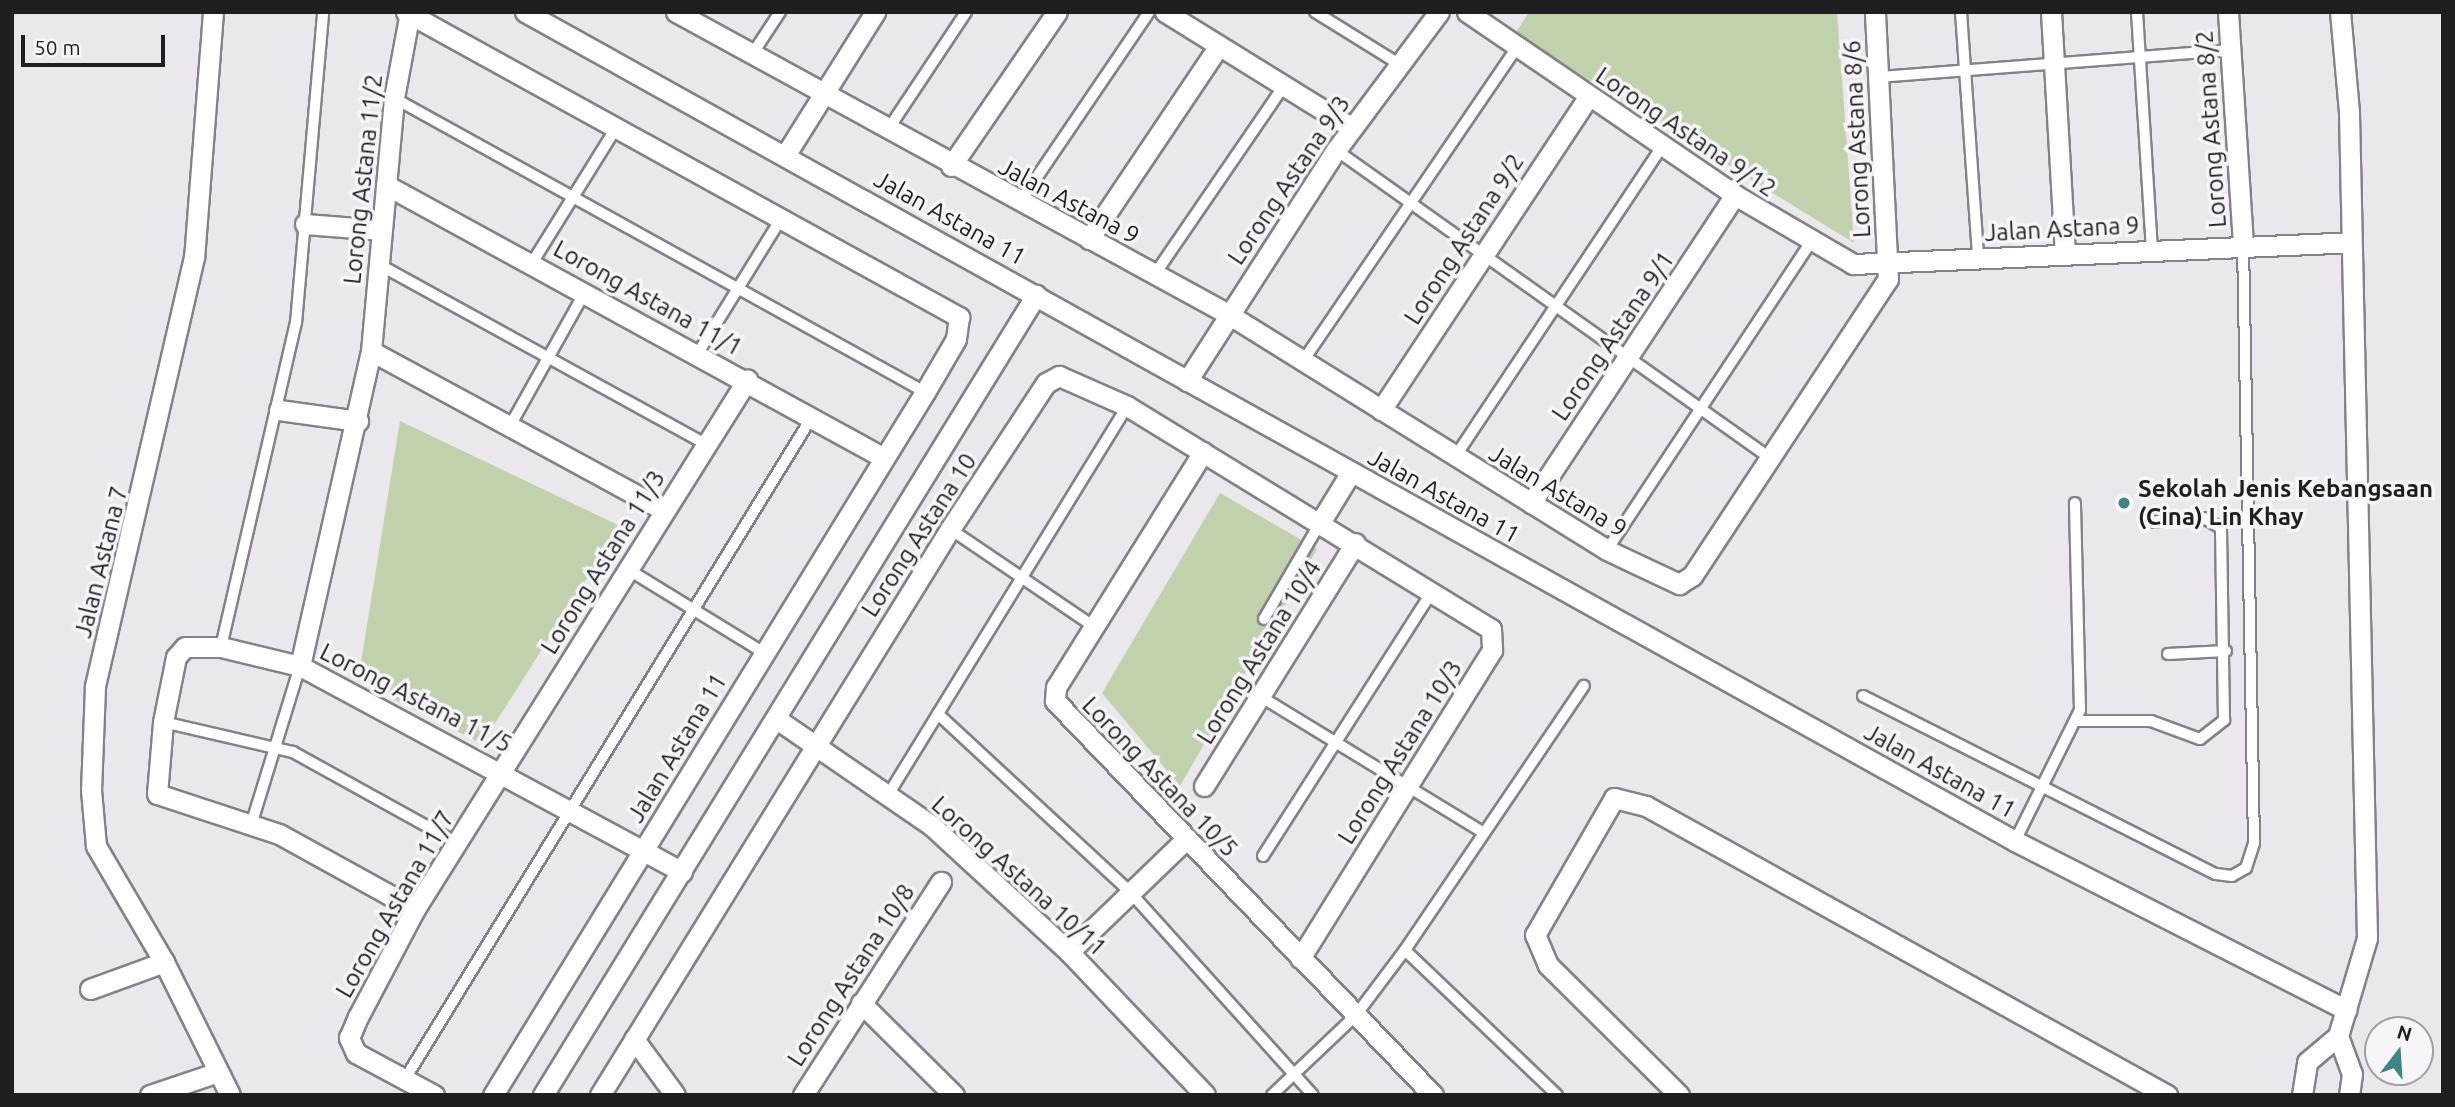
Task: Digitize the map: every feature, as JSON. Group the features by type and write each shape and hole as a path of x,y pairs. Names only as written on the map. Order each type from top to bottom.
{"street":[{"name":"Jalan Astana 7","path":"213,12 194,257 91,712 96,846 164,962 230,1095"},
{"name":"Jalan Astana 11","path":"525,12 786,154 1187,381 2015,841 2346,1010"},
{"path":"786,154 875,12"},
{"path":"951,166 1057,12"},
{"path":"1165,12 1352,128"},
{"name":"Lorong Astana 9/3","path":"1187,381 1336,150 1439,12"},
{"name":"Lorong Astana 9/12","path":"1467,12 1810,243 1853,264 1889,263"},
{"name":"Lorong Astana 8/6","path":"1875,12 1889,263"},
{"path":"2051,12 2065,253"},
{"name":"Lorong Astana 8/2","path":"2228,12 2243,244"},
{"path":"2302,1095 2307,1062 2338,1035 2367,938 2351,242 2340,12"},
{"name":"Jalan Astana 11","path":"408,13 959,317 956,339 925,392 493,1095"},
{"name":"Lorong Astana 11/2","path":"300,666 358,421 371,351 394,98 408,13"},
{"name":"Jalan Astana 9","path":"683,14 821,95 1228,314 1606,550 1679,584 1692,576 1882,292 1889,263 2243,244 2351,242"},
{"path":"1089,239 1218,47"},
{"name":"Lorong Astana 9/2","path":"1381,410 1483,252 1589,96"},
{"name":"Lorong Astana 11/1","path":"386,185 813,416 884,458"},
{"name":"Lorong Astana 9/1","path":"1531,503 1735,195"},
{"path":"305,224 382,230"},
{"path":"543,1095 778,720 1036,295"},
{"path":"371,351 664,510"},
{"name":"Lorong Astana 10","path":"600,1095 950,528 1046,383 1059,376 1077,380 1127,405 1433,590"},
{"name":"Lorong Astana 11/3","path":"502,770 747,380"},
{"path":"279,410 358,421"},
{"name":"Lorong Astana 10/5","path":"1203,452 1056,687 1055,701 1433,1095"},
{"path":"1321,521 1351,472"},
{"name":"Lorong Astana 10/4","path":"1204,786 1263,698 1355,543"},
{"name":"Lorong Astana 10/3","path":"1300,958 1496,640 1491,629 1433,590"},
{"name":"Lorong Astana 11/5","path":"163,722 176,657 184,647 221,647 300,666 502,770 682,872"},
{"name":"Lorong Astana 10/11","path":"778,720 888,795 1069,951 1205,1095"},
{"path":"163,722 157,794 251,822 415,909"},
{"name":"Lorong Astana 11/7","path":"405,1079 356,1053 349,1038 415,909 502,770"},
{"path":"1679,1095 1548,965 1535,935 1614,798 1646,806 2167,1095"},
{"path":"1069,951 1187,838"},
{"name":"Lorong Astana 10/8","path":"803,1095 941,882"},
{"path":"90,989 164,962"},
{"path":"861,1003 954,1095"},
{"path":"2338,1035 2352,1074 2349,1095"},
{"path":"634,1039 676,1095"},
{"path":"150,1095 218,1072"},
{"path":"405,1079 434,1095"}],"lane":[{"path":"221,647 279,410 305,224 323,12"},
{"path":"751,56 780,12"},
{"path":"887,131 966,12"},
{"path":"1020,202 1149,12"},
{"path":"1315,12 1399,64"},
{"path":"1961,12 1978,258"},
{"path":"2137,12 2152,250"},
{"path":"1303,361 1409,200 1518,46"},
{"path":"1879,77 2139,55 2232,50"},
{"path":"1155,274 1283,87"},
{"path":"394,98 736,292 925,392"},
{"path":"532,262 616,128"},
{"path":"1455,457 1663,145"},
{"path":"1336,150 1558,304 1628,358 1770,458"},
{"path":"698,353 780,220"},
{"path":"1606,550 1701,411 1810,243"},
{"path":"1863,696 2044,783 2216,874 2232,876 2252,857 2243,244"},
{"path":"378,264 705,444"},
{"path":"510,426 585,292"},
{"path":"888,795 1127,405"},
{"path":"405,1079 813,416"},
{"path":"2015,841 2077,720 2084,663 2075,503"},
{"path":"2077,720 2151,721 2210,737 2224,720 2226,651 2221,527 2204,518 2148,522"},
{"path":"1264,619 1321,521"},
{"path":"950,528 1093,625"},
{"path":"629,570 763,652"},
{"path":"1263,856 1433,590"},
{"path":"2168,654 2226,651"},
{"path":"251,822 300,666"},
{"path":"1272,1095 1356,1015 1405,950 1584,686"},
{"path":"1263,698 1406,790 1484,833"},
{"path":"938,714 1130,892 1313,1095"},
{"path":"163,722 276,745 458,844"},
{"path":"1405,950 1557,1095"}],"green space":[{"path":"1529,12 1837,12 1854,243 1515,34"},
{"path":"400,421 620,526 482,744 358,681"},
{"path":"1220,493 1317,549 1180,786 1102,693"}],"place":[{"name":"Sekolah Jenis Kebangsaan (Cina) Lin Khay","path":"2124,503"}]}
